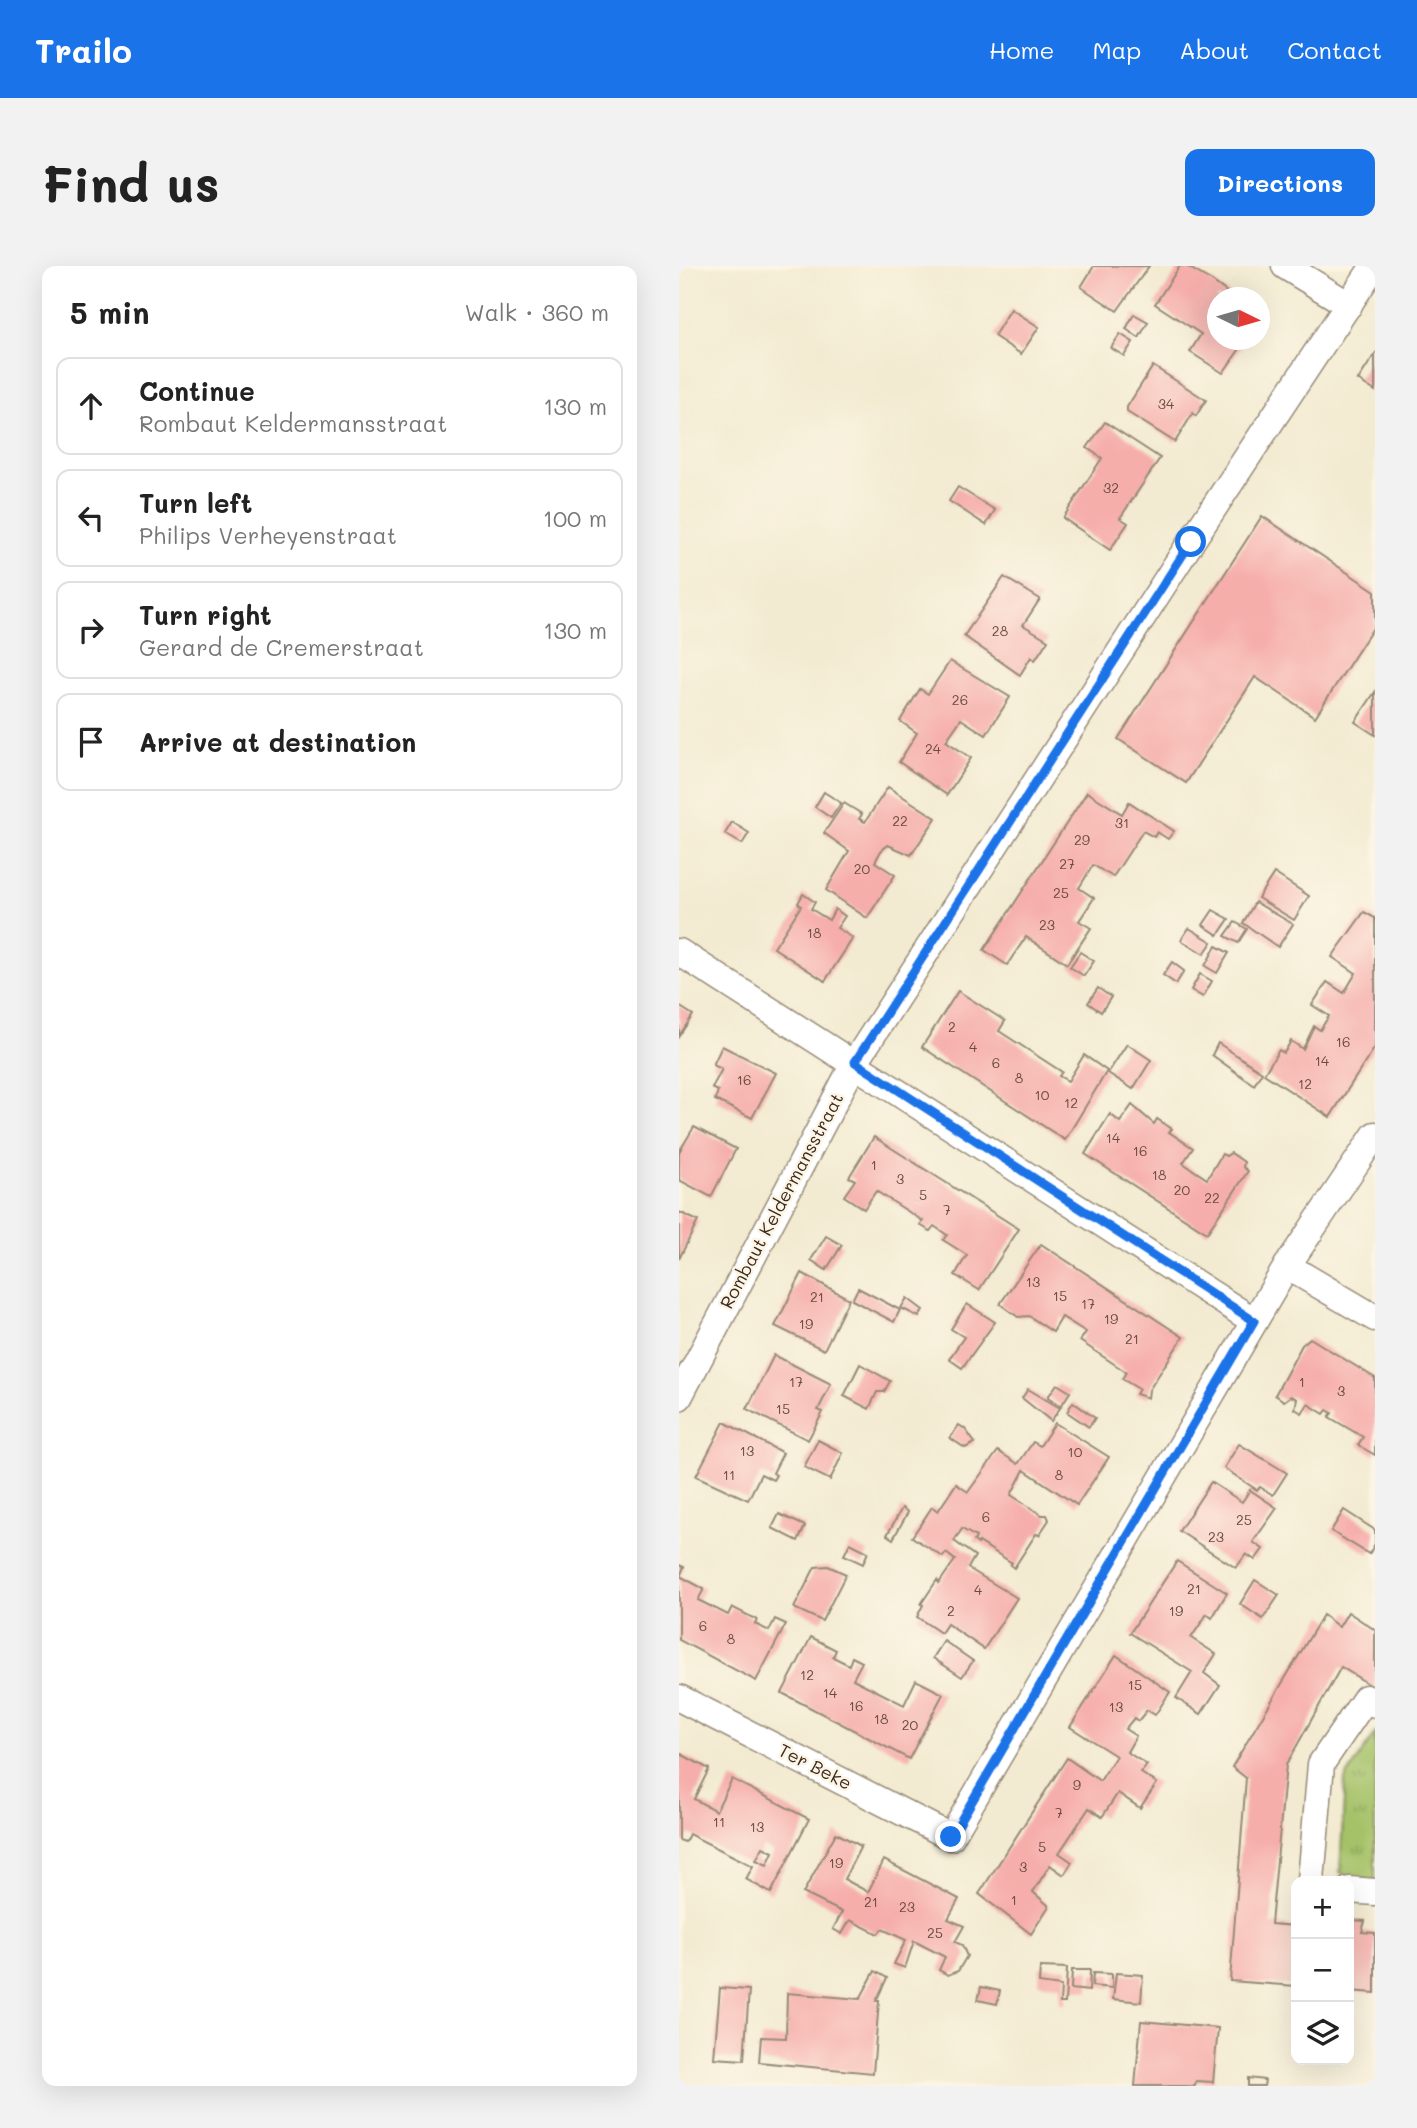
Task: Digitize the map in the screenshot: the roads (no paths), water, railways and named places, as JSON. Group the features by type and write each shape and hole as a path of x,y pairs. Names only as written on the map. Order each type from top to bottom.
{"street":[{"path":"1285,266 1349,305"},
{"name":"Rombaut Keldermansstraat","path":"679,1397 855,1062 1191,542 1374,266"},
{"path":"679,951 1254,1321 1287,1266 1375,1135"},
{"path":"1287,1266 1375,1318"},
{"name":"Ter Beke","path":"679,1698 951,1837 1254,1321"},
{"path":"1311,1876 1321,1764 1366,1698 1375,1704"},
{"path":"1354,1890 1375,1892"}]}
